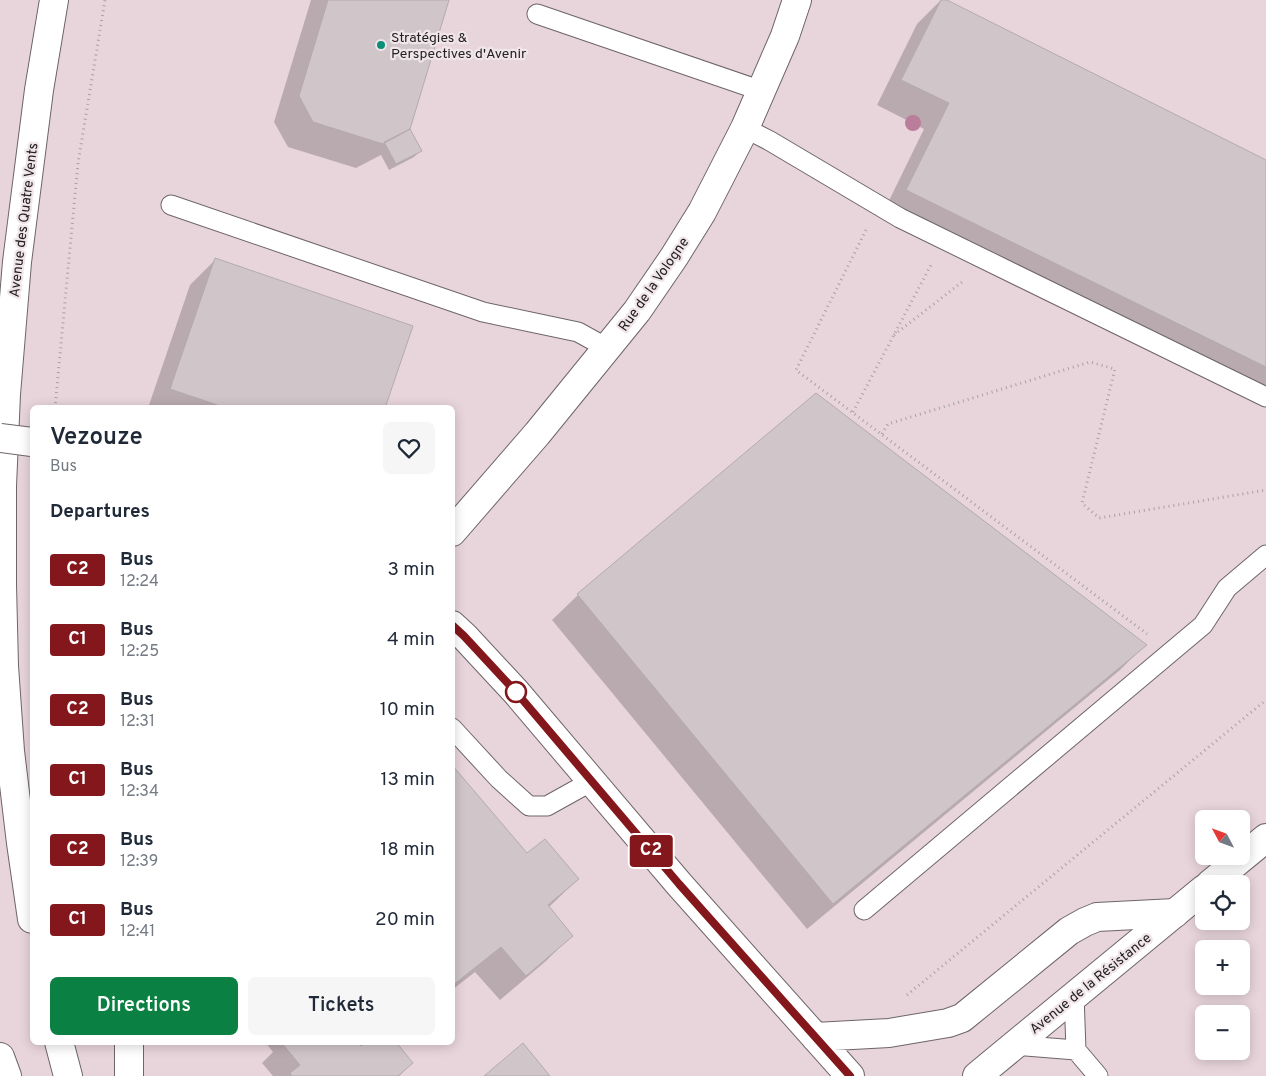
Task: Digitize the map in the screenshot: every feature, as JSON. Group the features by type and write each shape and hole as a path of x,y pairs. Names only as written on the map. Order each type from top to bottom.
{"street":[{"name":"Avenue des Quatre Vents","path":"30,906 20,843 4,675 2,496 6,394 17,262 39,90 54,0"},
{"name":"Rue de la Vologne","path":"455,529 537,434 638,311 674,257 702,212 745,128 785,36 797,0"},
{"path":"0,438 30,442"},
{"path":"455,628 516,692 679,884 850,1076"},
{"path":"1221,875 1266,838"},
{"name":"Avenue de la Résistance","path":"977,1076 1195,896"},
{"path":"815,1037 889,1033 948,1023 962,1018 1069,931 1085,922 1097,917 1175,913"},
{"path":"60,1045 68,1076"},
{"path":"129,1045 129,1076"},
{"path":"0,1057 7,1076"}],"lane":[{"path":"537,14 762,91"},
{"path":"745,128 900,218 1266,397"},
{"path":"171,205 483,312 578,332 607,348"},
{"path":"864,910 1203,624 1227,588 1266,555"},
{"path":"455,731 499,779 529,806 547,806 592,781"},
{"path":"1074,995 1076,1050 1098,1076"},
{"path":"1014,1046 1076,1050"}],"path":[{"path":"55,405 78,163 105,0"},
{"path":"878,205 796,370 1170,652"},
{"path":"853,412 944,240"},
{"path":"893,336 988,261"},
{"path":"882,434 888,424 1090,362 1114,369 1082,503 1099,518 1266,490"},
{"path":"906,996 1266,700"}],"shaded area":[{"path":"0,0 1266,0 1266,1076 0,1076"}],"building":[{"path":"328,0 449,0 410,129 383,144 313,122 299,96"},
{"path":"941,0 947,0 1266,160 1266,367 906,190 949,103 901,80"},
{"path":"410,129 422,151 396,164 384,142"},
{"path":"215,258 413,326 386,405 217,405 170,389"},
{"path":"816,393 1147,645 833,904 577,594"},
{"path":"455,769 527,853 545,839 579,879 548,905 573,936 526,976 501,947 455,984"},
{"path":"523,1043 550,1076 484,1076"},
{"path":"283,1045 398,1045 413,1063 398,1076 292,1076 290,1073 300,1065"}],"bus line":[{"name":"C2","path":"455,628 516,692 679,884 850,1076"}],"place":[{"name":"Stratégies & Perspectives d'Avenir","path":"381,45"}]}
